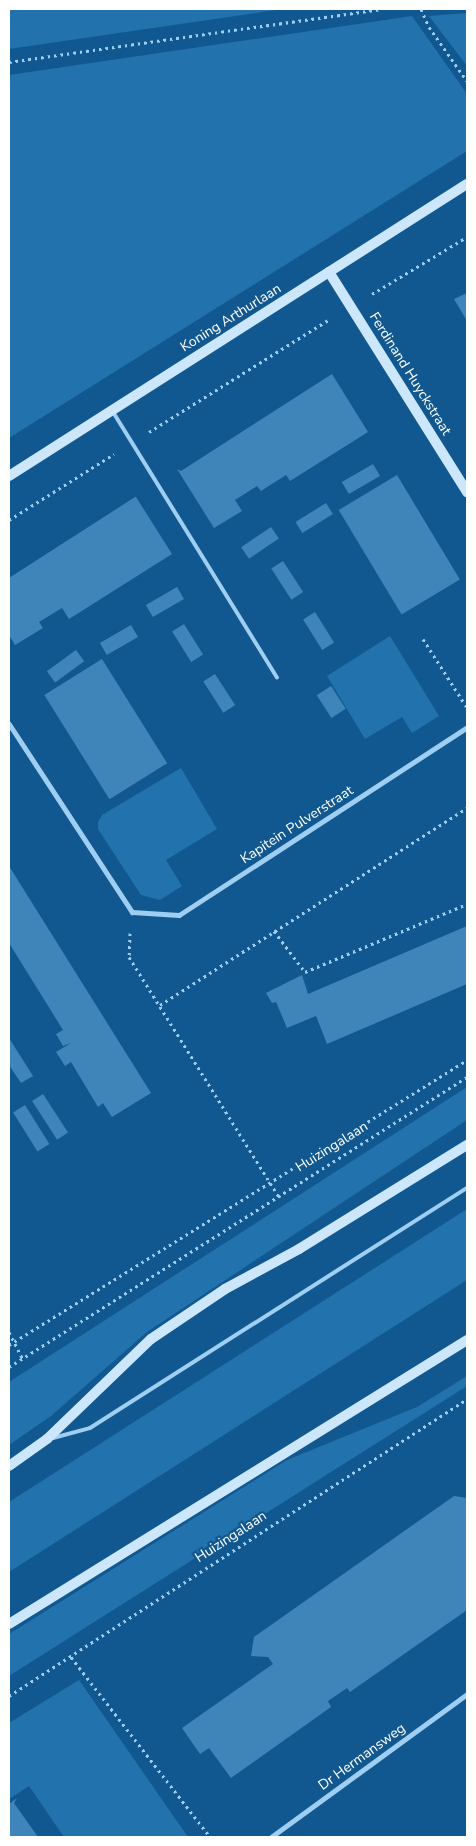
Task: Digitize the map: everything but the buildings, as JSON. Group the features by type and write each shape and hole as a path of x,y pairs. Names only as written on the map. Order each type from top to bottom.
{"main road":[{"name":"Koning Arthurlaan","path":"9,476 467,184"},
{"name":"Ferdinand Huyckstraat","path":"329,272 467,492"},
{"path":"9,1466 48,1440 150,1339 225,1289 299,1249 467,1145"},
{"path":"9,1624 467,1340"}],"street":[{"path":"9,724 132,912"},
{"name":"Kapitein Pulverstraat","path":"132,912 179,915 467,727"},
{"name":"Dr Hermansweg","path":"271,1837 467,1694"}],"lane":[{"path":"112,410 278,678"},
{"path":"48,1440 90,1428 467,1188"}],"path":[{"path":"9,62 380,9"},
{"path":"420,9 429,27 467,81"},
{"path":"9,520 350,306 467,237"},
{"path":"423,639 467,709"},
{"path":"160,1005 467,808"},
{"path":"274,931 305,972 467,904"},
{"path":"132,912 129,957 279,1197"},
{"path":"9,1345 467,1060"},
{"name":"Huizingalaan","path":"9,1367 467,1077"},
{"path":"9,1332 22,1358"},
{"name":"Huizingalaan","path":"9,1696 467,1400"},
{"path":"71,1657 210,1837"}],"shaded area":[{"path":"9,9 283,9 9,49"},
{"path":"467,13 467,66 429,16"},
{"path":"412,16 467,94 467,151 9,438 9,75"},
{"path":"390,636 439,716 412,733 402,717 365,739 327,676"},
{"path":"181,768 217,829 166,860 182,886 160,900 141,895 98,829 98,822 102,815"},
{"path":"467,1087 467,1120 147,1332 51,1416 9,1445 9,1382"},
{"path":"467,1209 467,1280 9,1572 9,1502"},
{"path":"467,1376 467,1386 9,1676 9,1634 287,1460 417,1407"},
{"path":"79,1680 188,1837 64,1837 29,1786 9,1799 9,1723"}]}
